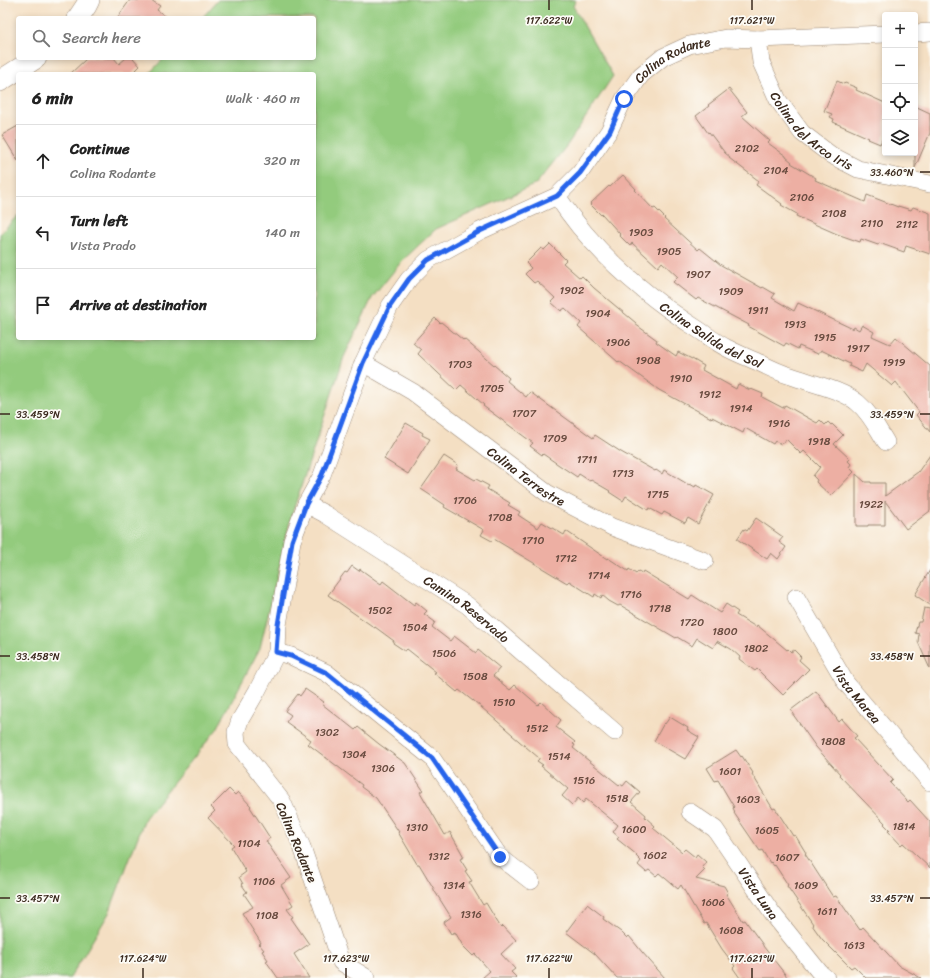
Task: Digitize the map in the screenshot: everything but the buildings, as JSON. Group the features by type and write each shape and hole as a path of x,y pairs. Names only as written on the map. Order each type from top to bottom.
{"street":[{"path":"79,16 89,0"},
{"path":"918,33 930,32"},
{"name":"Colina Rodante","path":"367,978 341,962 302,847 282,801 237,744 236,732 240,720 257,691 276,652 278,625 292,541 306,504 322,475 363,363 390,306 409,279 428,260 480,231 557,196 580,173 610,131 624,99 641,75 664,58 689,45 726,38 758,39 882,34"},
{"name":"Colina del Arco Iris","path":"758,39 761,62 778,100 802,133 832,155 858,169 930,184"},
{"path":"0,81 33,60"},
{"name":"Colina Salida del Sol","path":"557,196 588,237 615,265 680,318 726,348 790,376 825,387 847,396 857,402 870,415 886,442"},
{"name":"Colina Terrestre","path":"363,363 413,392 547,493 612,527 705,561"},
{"name":"Camino Reservado","path":"306,504 325,514 467,605 615,732"},
{"name":"Vista Marea","path":"796,597 846,684 930,782"},
{"path":"276,652 291,656 327,673 432,758 500,857 531,880"},
{"name":"Vista Luna","path":"690,812 715,829 772,913 821,974 826,978"}],"green space":[{"path":"218,0 576,0 573,6 613,76 568,144 536,184 436,229 402,261 372,298 344,357 291,517 260,648 217,729 145,818 109,913 70,978 0,978 0,234 16,217 16,340 316,340 316,72 151,72 162,60 316,60 316,16 204,16"}],"route":[{"path":"500,857 432,758 327,673 291,656 276,652 278,625 292,541 306,504 322,475 363,363 390,306 409,279 428,260 480,231 557,196 580,173 610,131 624,99"}]}
